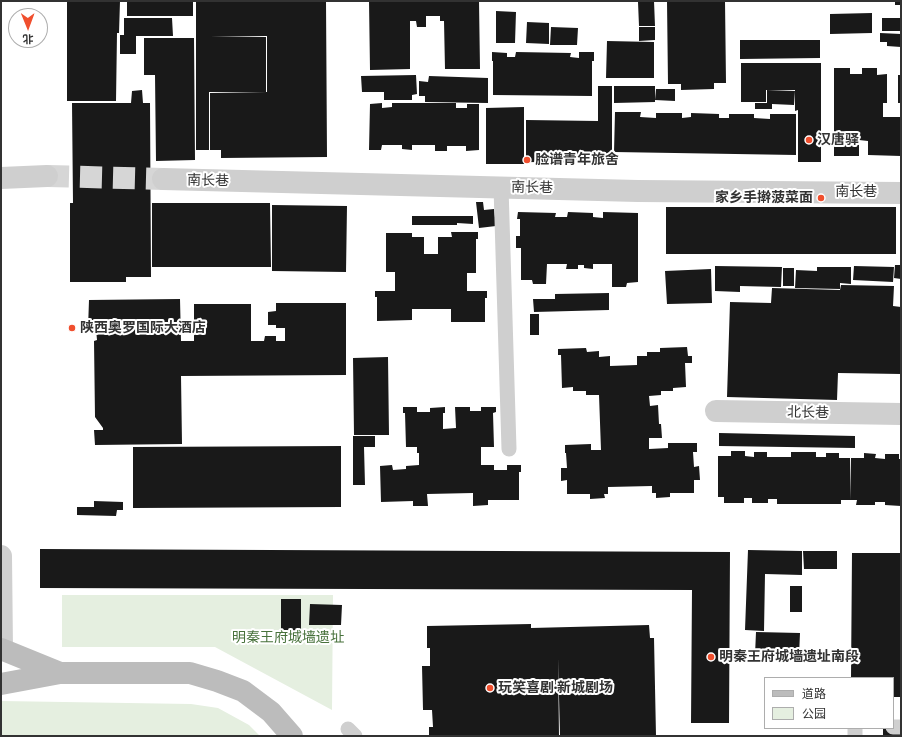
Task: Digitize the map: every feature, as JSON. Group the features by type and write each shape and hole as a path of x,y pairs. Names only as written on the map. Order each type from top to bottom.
{"main road":[{"path":"2,650 60,673"},
{"path":"1,684 60,673 190,673 243,691 271,712 292,736"}],"street":[{"path":"1,178 47,176"},
{"name":"南长巷","path":"163,180 638,191 901,193"},
{"name":"北长巷","path":"716,411 901,414"},
{"path":"1,556 2,650"}],"lane":[{"path":"501,187 509,449"}],"green space":[{"name":"明秦王府城墙遗址","path":"62,595 333,595 332,710 215,647 62,647"},
{"path":"1,701 191,704 218,708 249,725 260,736 1,736"}],"building":[{"path":"67,1 120,1 119,33 117,33 116,101 67,101"},
{"path":"127,1 193,1 193,16 127,16"},
{"path":"196,1 326,1 327,157 221,158 221,150 210,150 210,93 267,92 267,36 210,36 266,37 266,92 209,92 209,150 196,150"},
{"path":"369,1 479,1 480,69 445,69 444,21 440,21 440,16 426,16 426,27 417,27 416,21 410,21 410,69 370,70"},
{"path":"654,1 655,26 639,26 638,2"},
{"path":"667,1 725,1 726,83 714,83 714,89 681,90 681,84 668,84"},
{"path":"895,1 901,1 901,5 895,5"},
{"path":"496,11 516,12 515,43 496,43"},
{"path":"872,13 872,33 830,34 830,14"},
{"path":"124,18 172,18 173,36 136,36 136,54 120,54 120,35 124,35"},
{"path":"882,18 901,18 901,31 882,31"},
{"path":"527,22 549,23 549,44 526,43"},
{"path":"551,27 578,28 577,45 550,45"},
{"path":"639,27 655,27 655,40 639,41"},
{"path":"880,33 901,34 901,47 887,46 887,42 880,42"},
{"path":"144,38 194,38 195,160 156,161 155,75 144,75"},
{"path":"740,40 820,40 820,58 740,59"},
{"path":"607,41 654,42 654,78 606,78"},
{"path":"492,52 507,53 507,57 515,57 516,52 571,53 570,57 579,58 579,52 594,52 594,61 592,61 592,96 493,95"},
{"path":"741,63 821,63 821,162 798,162 798,110 795,111 795,90 766,90 766,102 741,102"},
{"path":"834,68 850,68 850,74 862,74 862,68 877,68 877,75 887,74 887,103 883,103 883,117 901,117 901,156 868,155 868,141 859,140 859,156 834,156"},
{"path":"416,75 417,94 412,95 412,100 384,100 384,92 362,92 361,76"},
{"path":"898,75 901,75 901,103 898,103"},
{"path":"429,76 488,78 488,103 425,102 425,96 419,96 419,81 428,82"},
{"path":"598,86 612,86 612,163 526,162 526,120 598,121"},
{"path":"614,86 655,86 655,102 614,103"},
{"path":"656,89 675,89 675,101 655,100"},
{"path":"142,90 143,103 150,103 151,277 126,277 126,282 70,282 70,203 73,203 72,103 131,103 132,91"},
{"path":"767,90 795,91 794,105 772,104 772,109 755,109 755,103 767,103"},
{"path":"382,103 382,108 392,107 392,103 456,103 456,108 467,108 467,104 479,104 479,150 466,151 466,146 447,146 447,151 435,151 435,145 412,145 412,150 402,149 402,145 382,145 381,150 369,150 370,104"},
{"path":"524,107 524,164 486,164 486,108"},
{"path":"615,112 641,112 640,117 656,118 656,113 682,113 682,118 691,117 691,113 719,114 719,118 729,118 729,114 754,114 754,118 770,119 770,114 796,114 796,155 614,152"},
{"path":"476,202 483,202 484,210 494,209 496,226 479,228"},
{"path":"152,203 270,203 271,267 152,267"},
{"path":"272,205 347,206 346,272 272,271"},
{"path":"666,207 896,207 896,254 666,254"},
{"path":"518,212 556,213 555,217 567,217 568,212 593,213 593,217 603,218 603,212 638,213 638,282 627,283 626,287 612,287 612,264 593,264 593,269 584,268 584,265 578,265 578,269 566,269 567,264 547,264 546,284 533,284 532,280 521,280 521,248 516,248 516,236 520,236 520,219 517,219"},
{"path":"412,216 473,216 473,224 457,223 457,225 412,225"},
{"path":"451,232 478,232 478,239 476,239 476,273 467,273 467,291 487,291 487,298 485,298 485,322 451,322 451,309 412,309 412,320 377,321 377,297 375,297 375,291 395,291 395,272 386,272 386,233 412,233 412,237 424,237 424,254 438,254 438,237 452,237"},
{"path":"895,265 901,265 901,279 894,278"},
{"path":"715,266 782,267 781,287 740,286 740,292 715,291"},
{"path":"854,266 894,267 893,282 853,280"},
{"path":"817,267 851,267 851,284 840,283 840,289 795,288 796,270 817,271"},
{"path":"783,268 794,268 794,286 783,286"},
{"path":"711,269 712,303 667,304 665,271"},
{"path":"841,285 894,286 893,306 901,307 901,374 838,373 837,400 727,397 730,302 771,303 772,288 840,290"},
{"path":"609,293 609,310 534,312 533,299 555,299 555,294"},
{"path":"180,299 181,341 194,341 194,304 251,304 251,341 264,341 265,336 276,336 276,341 285,341 285,328 276,328 276,325 268,325 268,312 276,311 276,303 346,303 346,375 181,376 182,444 95,445 94,430 103,430 103,428 95,417 94,341 97,340 96,329 88,329 89,300"},
{"path":"530,314 539,314 539,335 530,335"},
{"path":"687,347 688,356 692,356 692,363 685,363 686,387 673,388 673,391 661,391 661,395 649,396 650,406 658,405 659,424 661,424 662,438 649,438 649,449 668,448 668,443 697,443 697,452 693,452 694,467 699,466 700,480 694,480 694,493 670,493 670,497 656,498 656,493 652,493 652,486 608,487 608,494 604,494 605,498 590,499 590,494 567,494 567,480 561,481 561,468 567,468 565,445 591,444 591,450 601,450 599,395 586,395 586,391 573,391 573,387 562,388 561,355 558,355 558,349 586,348 587,352 599,351 599,357 610,356 610,366 637,365 637,356 647,356 647,352 660,352 660,348"},
{"path":"388,357 389,435 354,435 353,358"},
{"path":"403,407 417,407 417,412 430,412 430,408 445,407 445,413 443,413 443,429 456,428 455,407 470,407 470,411 481,411 481,407 496,407 496,412 493,413 494,447 481,447 481,465 494,465 494,470 507,470 507,465 521,465 521,472 519,472 519,500 488,500 488,505 473,506 473,493 427,494 428,506 413,506 413,501 381,502 380,466 392,465 393,470 406,469 406,466 419,465 419,453 417,453 417,447 406,447 405,413 403,413"},
{"path":"719,433 855,436 855,448 719,446"},
{"path":"353,436 375,436 375,447 364,447 365,485 353,485"},
{"path":"341,446 341,507 133,508 133,447"},
{"path":"731,451 745,451 745,456 754,457 754,452 767,452 767,457 791,457 791,452 816,452 816,457 826,457 826,453 839,453 839,458 850,458 850,500 841,500 841,504 777,504 777,499 768,499 768,503 752,503 752,498 744,498 744,503 724,503 724,497 718,497 718,456 731,456"},
{"path":"864,453 876,454 875,458 885,459 885,454 899,454 899,459 901,459 901,506 885,505 885,502 875,502 875,505 856,505 857,500 850,500 851,458 864,458"},
{"path":"94,501 123,502 123,510 117,510 116,516 77,515 77,507 94,507"},
{"name":"明秦王府城墙遗址南段","path":"40,549 730,552 729,723 691,723 692,590 40,588"},
{"path":"748,550 802,551 802,575 765,574 764,631 745,630"},
{"path":"803,551 837,551 837,569 804,569"},
{"path":"852,553 901,553 901,697 894,697 894,677 851,677"},
{"path":"790,586 802,586 802,612 790,612"},
{"path":"281,599 301,599 301,634 281,634"},
{"path":"310,604 342,605 341,625 309,625"},
{"path":"531,624 531,628 649,625 650,638 654,638 656,736 560,736 558,658 559,736 429,736 429,727 433,727 432,710 423,710 422,666 430,666 430,648 427,648 427,626"},
{"path":"756,632 800,633 799,656 755,655"},
{"path":"901,726 901,736 883,736 883,729 894,729"}],"tunnel":[{"path":"47,176 163,179"}],"place":[{"name":"汉唐驿","path":"809,140"},
{"name":"脸谱青年旅舍","path":"527,160"},
{"name":"家乡手擀菠菜面","path":"821,198"},
{"name":"陕西奥罗国际大酒店","path":"72,328"},
{"name":"明秦王府城墙遗址南段","path":"711,657"},
{"name":"玩笑喜剧·新城剧场","path":"490,688"}]}
